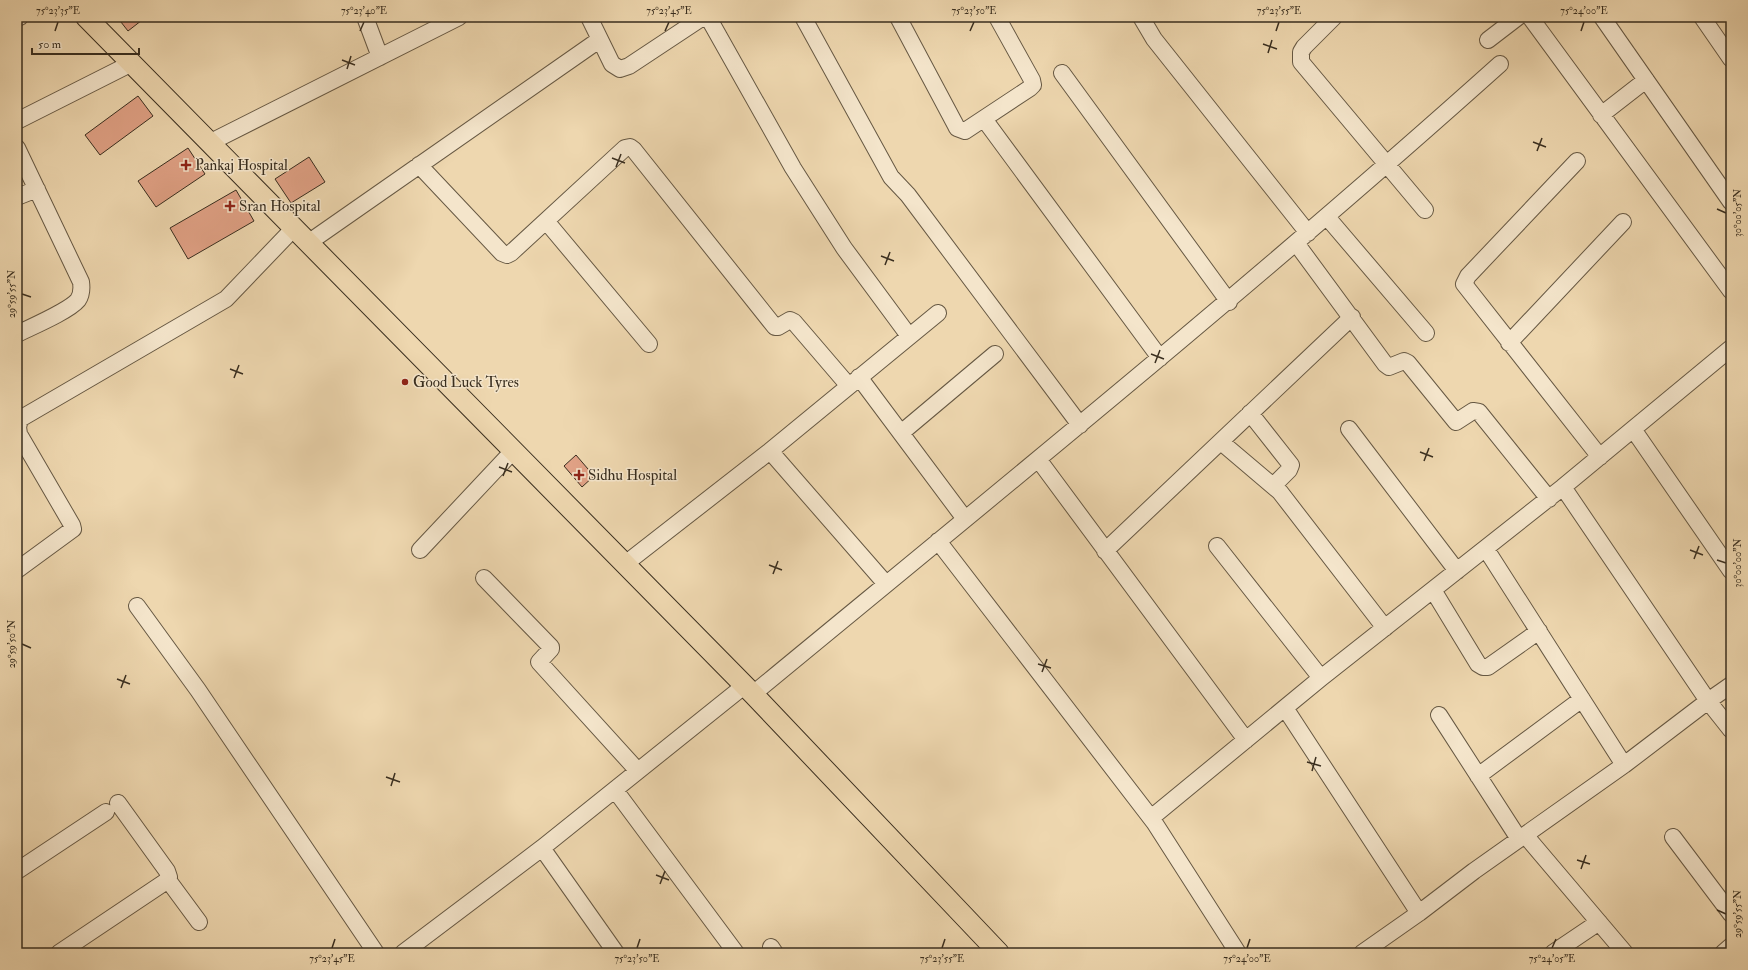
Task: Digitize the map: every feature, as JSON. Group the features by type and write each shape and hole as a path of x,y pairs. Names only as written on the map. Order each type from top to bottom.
{"main road":[{"path":"86,17 748,690 999,953"}],"street":[{"path":"365,17 380,57"},
{"path":"209,143 459,17"},
{"path":"589,17 612,64 620,69 626,68 703,17"},
{"path":"708,17 793,168 844,248 909,336"},
{"path":"803,17 891,177 908,195 1080,424"},
{"path":"898,17 957,128 961,130 968,130 1030,88 1033,82 997,17"},
{"path":"1142,17 1154,38 1308,233"},
{"path":"1334,17 1304,47 1301,62 1425,210"},
{"path":"1488,40 1518,17"},
{"path":"1530,17 1731,291"},
{"path":"1602,17 1731,202"},
{"path":"1702,17 1731,59"},
{"path":"308,243 599,40"},
{"path":"17,121 132,63"},
{"path":"403,953 542,848 638,770 748,690 886,584 1229,302 1388,164 1500,64"},
{"path":"1062,73 1229,302"},
{"path":"1601,115 1646,80"},
{"path":"984,119 1160,358"},
{"path":"419,165 504,254 512,253 625,148 630,147 634,150 775,327 778,327 790,320 794,322 854,381 901,434 965,519"},
{"path":"17,148 81,282 82,290 76,302 68,308 17,334"},
{"path":"1577,161 1465,278 1464,284 1465,288 1600,456"},
{"path":"17,197 37,189"},
{"path":"1327,217 1426,333"},
{"path":"546,221 649,344"},
{"path":"1509,343 1623,222"},
{"path":"17,570 73,529 19,434 18,427 20,419 226,300 294,228"},
{"path":"1296,243 1352,317 1385,364 1389,367 1404,361 1408,363 1454,421 1459,422 1475,411 1481,413 1549,498"},
{"path":"625,564 770,451 938,313"},
{"path":"1106,550 1352,317"},
{"path":"1151,818 1321,678 1486,549 1729,353"},
{"path":"901,434 995,354"},
{"path":"1250,413 1291,465 1290,470 1273,486"},
{"path":"1349,429 1457,572"},
{"path":"1633,429 1731,571"},
{"path":"1221,442 1280,492 1385,628"},
{"path":"420,550 513,451"},
{"path":"770,451 886,584"},
{"path":"1038,459 1246,740"},
{"path":"1563,487 1708,701 1731,730"},
{"path":"938,541 1151,818 1238,953"},
{"path":"1217,546 1321,678"},
{"path":"1486,549 1624,765"},
{"path":"484,578 551,646 551,649 539,662 638,770"},
{"path":"1433,590 1478,664 1483,667 1488,667 1539,631"},
{"path":"137,606 198,690 376,953"},
{"path":"1362,953 1419,913 1474,870 1624,765 1731,685"},
{"path":"1478,776 1582,699"},
{"path":"1285,708 1419,913"},
{"path":"1439,715 1478,776 1522,837 1625,953"},
{"path":"614,790 736,953"},
{"path":"17,872 112,808 167,871 169,877 168,880 199,922"},
{"path":"1673,837 1731,914"},
{"path":"542,848 616,953"},
{"path":"59,953 168,880"},
{"path":"1553,953 1598,922"},
{"path":"1723,953 1731,946"}],"building":[{"path":"117,17 146,17 128,31"},
{"path":"138,96 153,116 100,155 85,135"},
{"path":"188,148 205,174 156,207 138,181"},
{"path":"309,157 325,182 291,203 275,179"},
{"path":"236,190 254,221 188,259 170,228"},
{"path":"576,455 594,476 582,487 564,466"}],"place":[{"name":"Pankaj Hospital","path":"186,165"},
{"name":"Sran Hospital","path":"230,206"},
{"name":"Good Luck Tyres","path":"405,382"},
{"name":"Sidhu Hospital","path":"579,475"}]}
